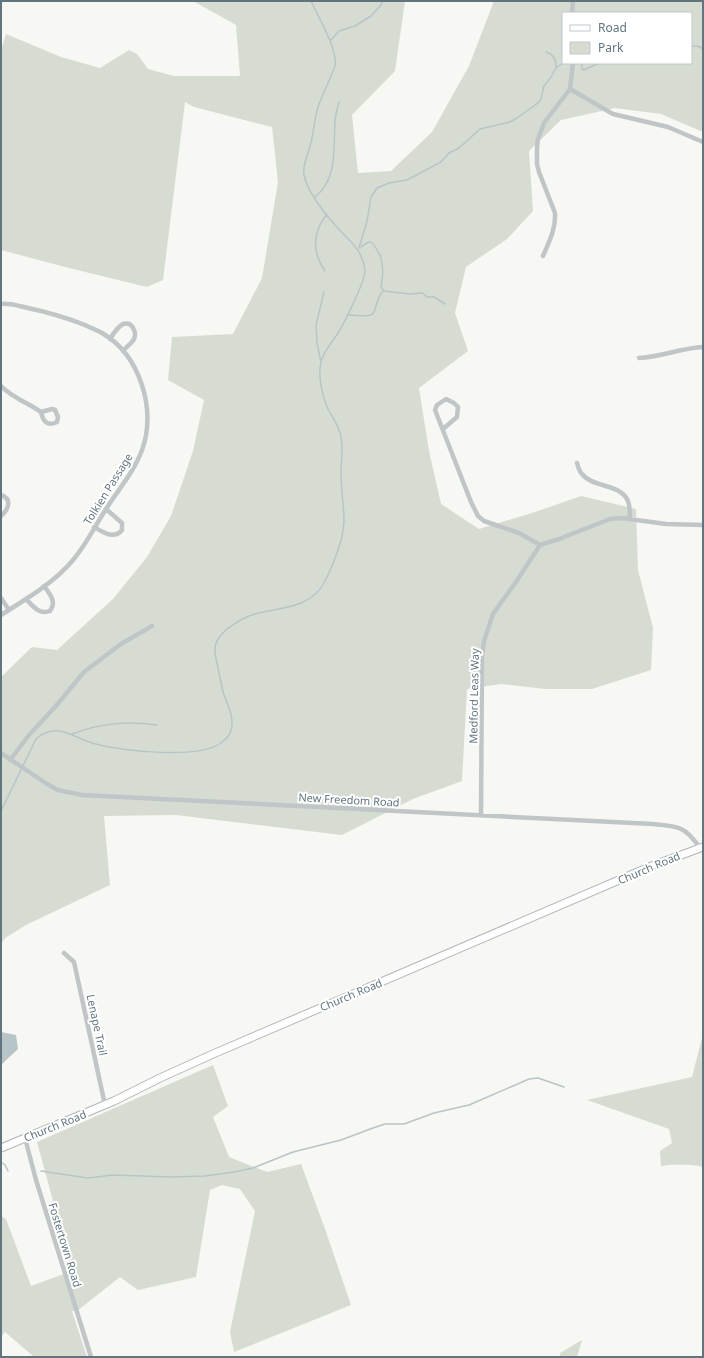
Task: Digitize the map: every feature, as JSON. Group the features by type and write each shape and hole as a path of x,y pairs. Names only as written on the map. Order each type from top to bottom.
{"main road":[{"name":"Church Road","path":"1,1148 105,1105 213,1054 654,865 701,848"}],"street":[{"path":"572,1 572,12"},
{"path":"542,256 553,232 555,220 552,206 537,164 538,139 544,123 570,89 573,65"},
{"path":"570,89 613,114 668,127 703,142"},
{"name":"Tolkien Passage","path":"1,304 9,303 65,318 103,333 123,351 134,368 143,390 147,406 147,428 143,449 131,471 73,560 44,586 1,615"},
{"path":"110,339 121,326 127,324 131,325 135,331 135,337 123,351"},
{"path":"639,358 703,347"},
{"path":"1,386 41,412"},
{"path":"443,429 457,417 458,407 446,399 437,405 435,410 468,495 478,516 484,520 519,532 540,545 610,519 630,519 666,524 703,525"},
{"path":"577,463 581,473 586,479 618,491 626,497 630,506 630,519"},
{"path":"1,495 8,499 9,503 6,512 1,516"},
{"path":"94,527 109,535 120,533 122,530 122,523 106,509"},
{"name":"Medford Leas Way","path":"481,816 482,656 484,641 493,614 540,545"},
{"path":"26,599 38,610 44,612 50,611 54,602 44,586"},
{"path":"1,598 9,610"},
{"path":"10,760 29,735 56,707 84,672 120,644 152,626"},
{"name":"New Freedom Road","path":"1,753 33,776 58,790 69,794 671,826 683,830 701,848"},
{"name":"Lenape Trail","path":"64,953 74,962 105,1105"},
{"name":"Fostertown Road","path":"25,1138 40,1195 91,1357"}],"green space":[{"path":"193,1 405,1 395,71 352,115 358,173 391,171 432,132 469,66 494,1 703,1 703,132 661,114 615,108 561,120 529,151 533,211 507,239 466,267 455,313 468,351 419,388 429,451 441,504 479,529 581,496 636,509 638,570 653,628 651,670 592,689 545,689 501,684 467,689 462,781 413,799 342,835 176,815 104,816 110,885 26,925 5,938 1,944 1,677 32,647 57,650 113,599 147,557 171,516 193,451 204,400 168,380 172,337 233,334 262,278 278,182 272,127 194,107 185,102 163,280 147,287 1,250 1,51 6,34 61,57 100,68 129,50 137,54 148,69 174,76 240,76 236,25"},
{"path":"703,1034 703,1167 692,1165 661,1166 660,1151 672,1143 669,1129 587,1100 692,1077"},
{"path":"213,1065 228,1106 213,1117 229,1157 267,1172 301,1164 351,1305 234,1352 230,1332 255,1211 240,1189 222,1185 210,1190 196,1277 138,1290 120,1277 77,1311 72,1311 87,1357 34,1357 5,1332 1,1337 1,1216 6,1219 31,1286 72,1271 37,1142"},
{"path":"582,1340 577,1357 560,1357 560,1353"}],"shaded area":[{"path":"1,1032 16,1035 18,1049 1,1065"}],"waterway":[{"path":"1,811 36,739 47,732 64,732 91,743 108,747 142,751 198,751 212,748 222,742 230,734 232,721 223,692 216,657 216,642 231,626 248,617 304,602 318,591 324,583 334,561 340,545 344,522 341,479 342,442 338,427 323,396 320,368 324,354 338,333 354,302 362,283 365,270 358,250 321,208 312,195 304,175 304,164 309,150 318,107 335,66 334,51 331,42 311,1"},
{"path":"330,41 339,31 355,26 371,16 383,1"},
{"path":"692,46 698,46 703,49"},
{"path":"546,52 551,54 554,58 556,68"},
{"path":"359,248 367,221 371,197 377,188 389,183 407,180 441,162 449,153 459,148 480,129 510,122 517,118 538,103 541,99 544,86 556,68 562,64"},
{"path":"582,64 582,69 584,70 597,64"},
{"path":"315,197 328,182 331,173 334,153 335,118 339,102"},
{"path":"325,271 316,250 316,235 327,214"},
{"path":"361,247 370,242 374,244 380,255 383,271 381,287 384,291"},
{"path":"347,315 367,316 373,314 379,296 383,291"},
{"path":"384,291 410,294 422,293 427,297 434,297 445,304"},
{"path":"321,362 317,343 316,325 324,292"},
{"path":"72,734 103,725 124,723 157,725"},
{"path":"41,1171 88,1178 113,1175 170,1177 205,1176 234,1172 253,1168 293,1152 341,1140 385,1124 404,1124 434,1113 469,1105 529,1079 538,1078 564,1087"},
{"path":"1,1162 5,1165 8,1171"}]}
